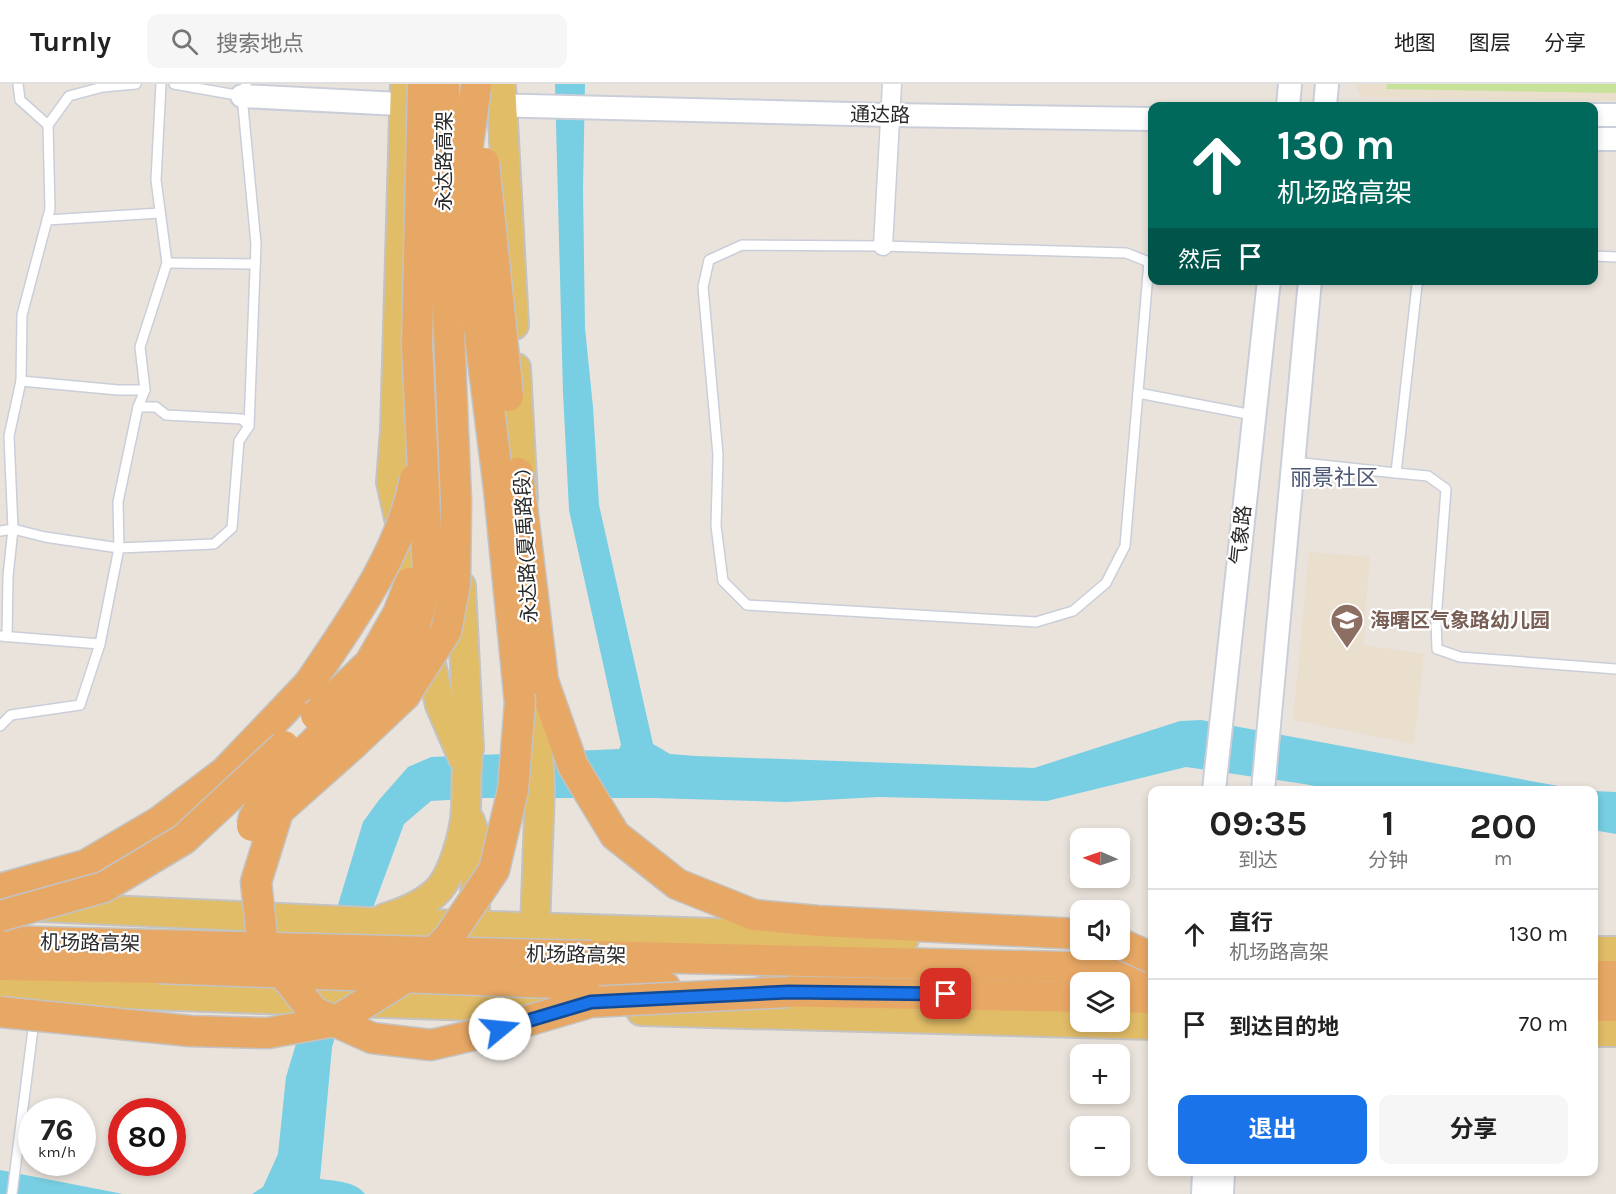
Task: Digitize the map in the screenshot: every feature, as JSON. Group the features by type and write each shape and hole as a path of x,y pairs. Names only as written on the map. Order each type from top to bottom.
{"highway":[{"path":"489,90 504,356 543,681 573,766 615,835 677,884 754,915 818,921 1070,934"},
{"path":"0,1012 190,1031 268,1034 336,1021 418,970 449,937 494,870 513,790 520,703 499,489 468,240 465,165 489,90"},
{"name":"永达路高架","path":"425,91 445,238"},
{"path":"425,91 417,345 428,574 414,630 400,661 369,695 335,722 274,782 254,818 244,856 242,894 246,926 314,1012 372,1038 431,1045 500,1029 591,1002 789,992"},
{"path":"0,889 86,865 159,822 225,772 309,684 375,585 411,503 426,427 445,238"},
{"path":"278,968 262,937 256,882 278,811 405,695 446,632 454,584 456,501 445,238"},
{"path":"0,916 104,887 184,838 370,663 398,614 426,537"},
{"name":"机场路高架","path":"0,941 1148,969"},
{"path":"1130,949 1148,956"},
{"name":"机场路高架","path":"0,965 158,968 789,992 1070,997"},
{"path":"1598,976 1616,976"},
{"path":"1130,998 1148,998"},
{"path":"1598,1006 1616,1006"}],"main road":[{"name":"永达路(夏禹路段)","path":"489,90 540,787 535,928 544,1008"},
{"path":"425,91 391,482 440,705 468,756"},
{"path":"369,922 395,915 436,893 447,877 458,850 466,810 468,756 425,91"},
{"path":"466,810 476,838 475,926"},
{"path":"0,906 475,926 1070,943"},
{"path":"1130,944 1148,945"},
{"path":"1598,951 1616,951"},
{"path":"0,990 843,1018 1148,1024"},
{"path":"1598,1032 1616,1032"}],"street":[{"path":"883,246 892,84"},
{"path":"1288,102 1290,84"},
{"path":"1325,102 1327,84"},
{"name":"通达路","path":"244,90 489,90 540,106 1148,119"},
{"path":"1598,114 1616,115"},
{"path":"1598,139 1616,139"},
{"name":"气象路","path":"1214,786 1268,285"},
{"path":"1263,786 1310,285"},
{"path":"1203,1194 1204,1176"},
{"path":"1222,1194 1223,1176"}],"lane":[{"path":"18,84 20,100 48,125"},
{"path":"100,645 4,636 13,529 9,436 21,381 22,315 50,209 48,125 69,96 103,87 136,84"},
{"path":"0,726 11,715 80,705 100,645 119,548 118,502 138,407 145,390 140,347 167,263 156,180 161,84"},
{"path":"0,531 13,529 45,537 119,548 214,544 232,528 239,441 249,426 256,244 244,90 174,84"},
{"path":"47,220 160,213"},
{"path":"1148,262 1126,253 883,246 742,245 709,260 702,287 718,454 716,526 723,580 747,605 1036,622 1073,611 1106,583 1125,546 1148,285"},
{"path":"1598,256 1616,257"},
{"path":"167,263 255,264"},
{"path":"1396,473 1417,285"},
{"path":"21,381 118,390 145,390"},
{"path":"1138,393 1254,416"},
{"path":"138,407 156,407 166,416 242,420 249,426"},
{"path":"1294,462 1428,476 1446,489 1436,620 1437,649 1460,657 1616,669"},
{"path":"12,1194 38,992"}],"shaded area":[{"path":"1355,84 1616,84 1616,101 1362,97"},
{"name":"海曙区气象路幼儿园","path":"1309,552 1370,557 1363,645 1424,654 1414,744 1293,720"}],"green space":[{"path":"1387,84 1616,84 1616,93 1386,89"}],"water":[{"path":"555,84 585,84 583,189 585,328 599,505 653,744 670,754 696,756 1034,768 1180,721 1201,720 1558,786 1314,786 1186,767 1047,801 879,797 786,802 652,798 482,798 431,801 404,824 373,908 332,1047 320,1179 356,1186 365,1194 252,1194 263,1187 278,1154 286,1077 363,822 379,800 408,767 431,757 619,749 621,745 569,510 563,393"},
{"path":"1598,791 1616,792 1616,834 1598,831"},
{"path":"0,1170 18,1174 18,1176 31,1176 123,1194 0,1194"}],"place":[{"name":"海曙区气象路幼儿园","path":"1347,649"}],"district":[{"name":"丽景社区","path":"1334,478"}],"route":[{"path":"500,1029 591,1002 789,992 946,994"}]}
